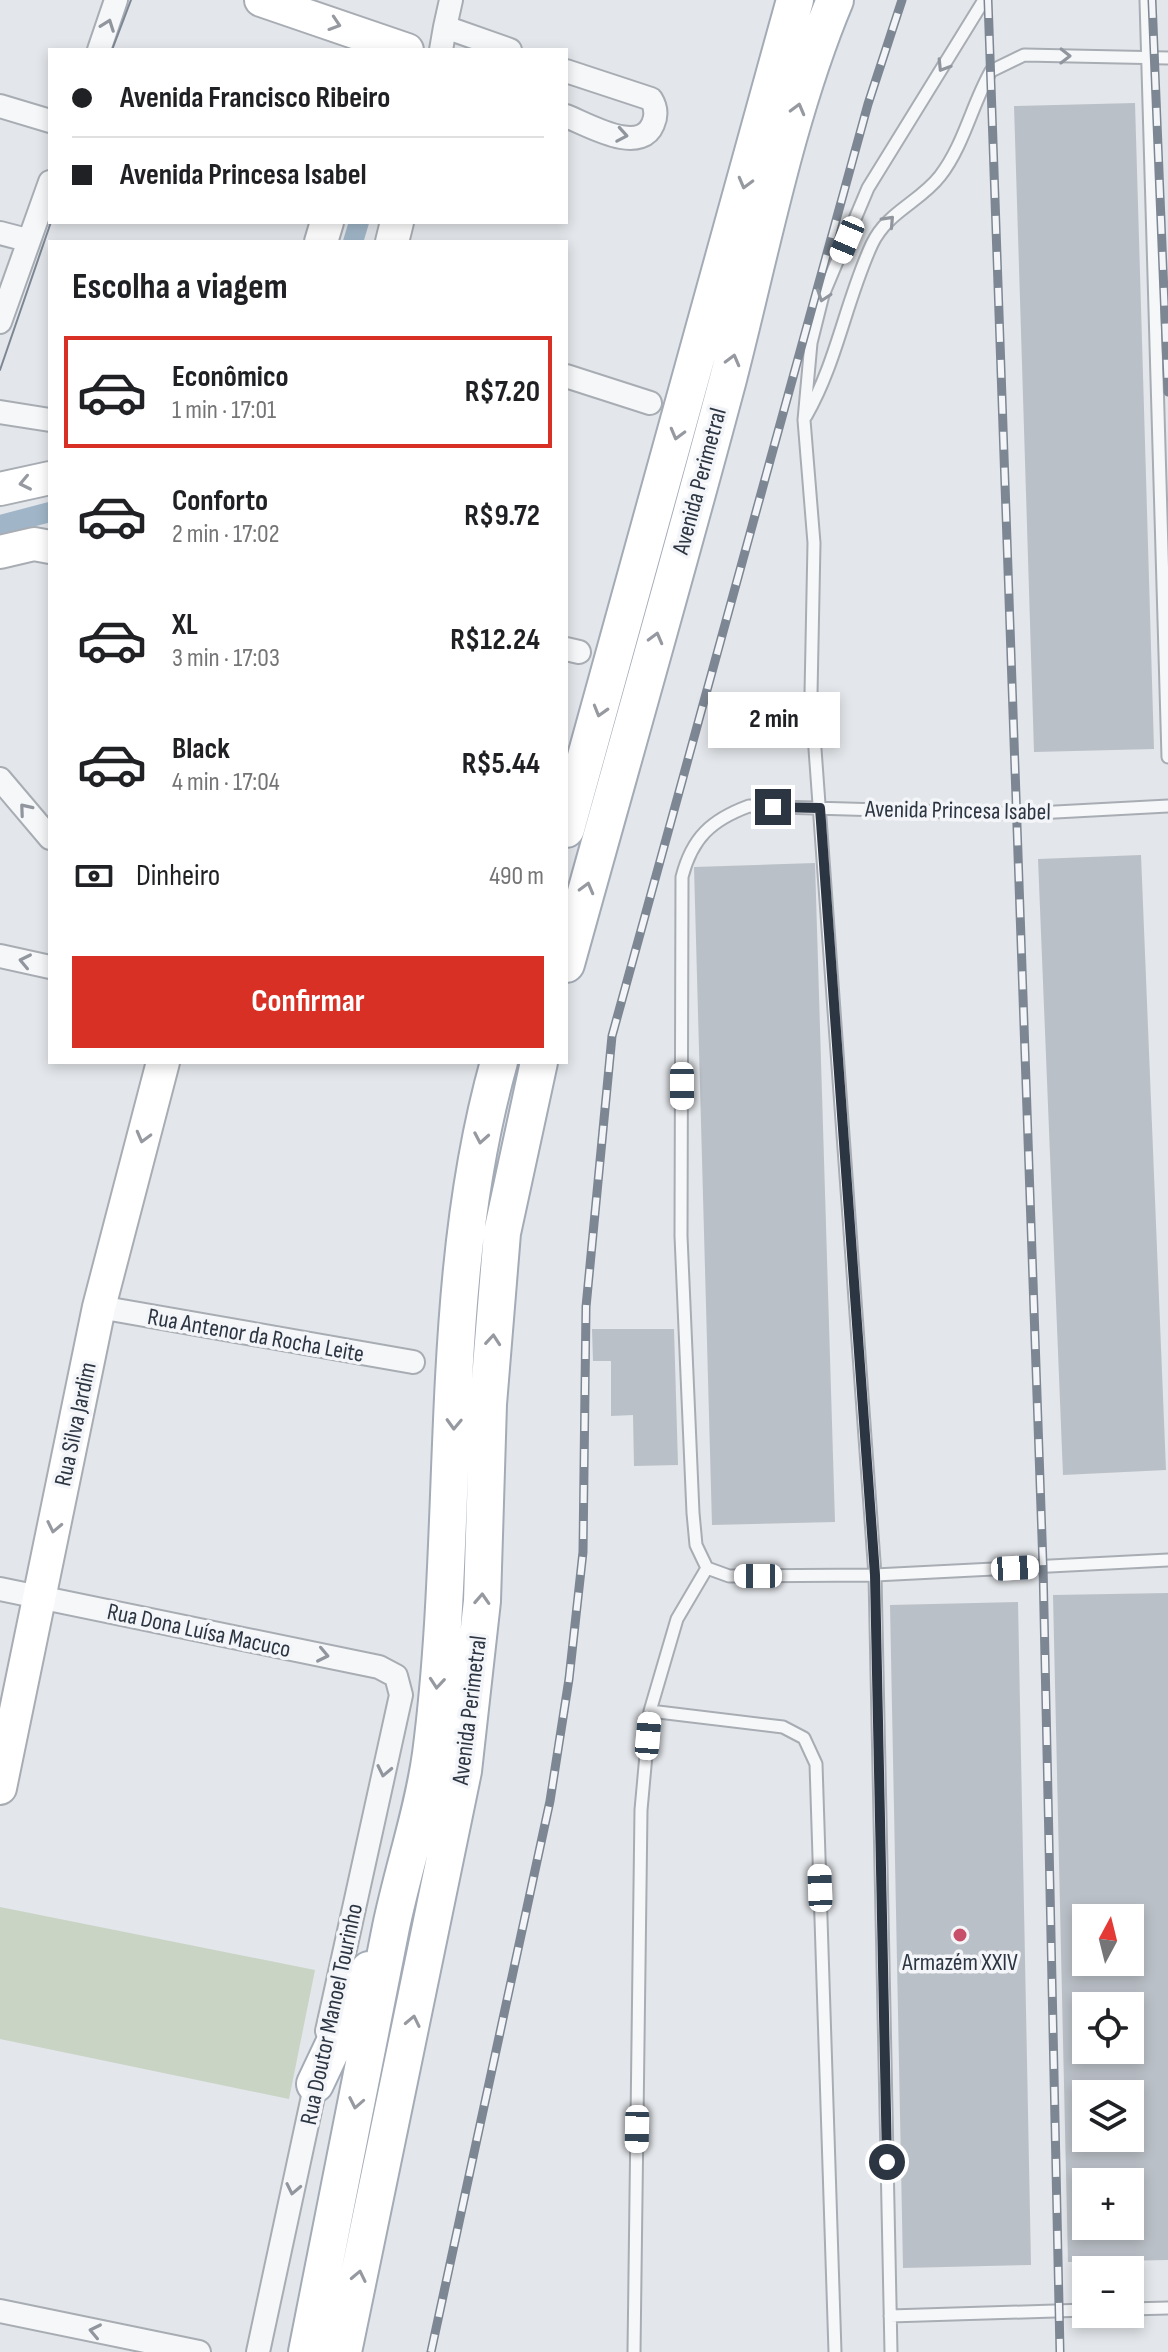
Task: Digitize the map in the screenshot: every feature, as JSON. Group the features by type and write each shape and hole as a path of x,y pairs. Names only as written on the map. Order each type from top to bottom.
{"main road":[{"name":"Avenida Perimetral","path":"568,822 795,0"},
{"name":"Avenida Perimetral","path":"568,957 804,86 835,0"},
{"name":"Avenida Perimetral","path":"307,2352 392,1922 430,1756 447,1584 463,1249 487,1106 498,1064"},
{"name":"Avenida Perimetral","path":"343,2352 463,1771 482,1601 488,1404 502,1233 539,1064"},
{"path":"315,2084 392,1922"}],"street":[{"path":"100,48 116,0"},
{"path":"261,0 390,46"},
{"path":"441,48 451,0"},
{"path":"445,27 504,48"},
{"path":"568,72 644,96 654,103 656,115 651,129 637,138 615,136 568,117"},
{"path":"0,106 48,120"},
{"path":"0,322 48,187"},
{"path":"0,233 27,240"},
{"path":"568,377 650,403"},
{"path":"0,412 48,420"},
{"path":"0,489 48,478"},
{"path":"0,552 42,545"},
{"path":"0,779 48,836"},
{"path":"0,956 48,967"},
{"name":"Rua Silva Jardim","path":"0,1788 99,1307 162,1064"},
{"name":"Rua Antenor da Rocha Leite","path":"99,1307 413,1362"},
{"name":"Rua Dona Luísa Macuco","path":"0,1589 379,1667 396,1676"},
{"name":"Rua Doutor Manoel Tourinho","path":"258,2352 401,1695 396,1676"},
{"path":"0,2311 199,2352"}],"lane":[{"path":"891,2352 875,1575 811,694 814,543 804,420 811,343 823,295 868,188 984,0"},
{"path":"1146,0 1168,757"},
{"path":"804,420 830,367 876,237 893,214 938,179 953,159 991,71 1024,55 1168,58"},
{"name":"Avenida Princesa Isabel","path":"707,1568 696,1545 693,1513 681,1236 682,877 688,853 703,831 726,814 749,806 1018,814 1168,806"},
{"path":"634,2352 641,1810 650,1711 677,1619 707,1568 729,1576 875,1575 1168,1560"},
{"path":"650,1711 783,1727 804,1738 816,1764 835,2352"},
{"path":"1144,2309 1168,2308"},
{"path":"890,2316 1072,2310"}],"green space":[{"path":"0,1907 315,1970 289,2099 0,2039"}],"building":[{"path":"1135,103 1154,749 1034,752 1014,106"},
{"path":"1141,855 1166,1470 1063,1475 1038,859"},
{"path":"815,863 835,1522 712,1525 694,867"},
{"path":"592,1329 674,1329 678,1465 634,1466 633,1415 611,1416 611,1361 593,1361"},
{"path":"1168,1593 1168,2260 1144,2260 1144,2256 1072,2256 1072,2262 1068,2262 1053,1595"},
{"name":"Armazém XXIV","path":"1018,1602 1031,2265 903,2268 890,1605"}],"waterway":[{"path":"354,240 358,224"},
{"path":"0,525 48,513"}],"tram line":[{"path":"113,48 131,0"},
{"path":"0,370 50,224"}],"railway":[{"path":"431,2352 550,1801 569,1679 583,1552 586,1307 612,1036 868,104 902,0"},
{"path":"988,0 1043,1566 1060,2352"},
{"path":"1152,0 1168,392"}],"place":[{"name":"Armazém XXIV","path":"960,1935"}],"route":[{"path":"773,807 820,808 875,1575 887,2162"}]}
